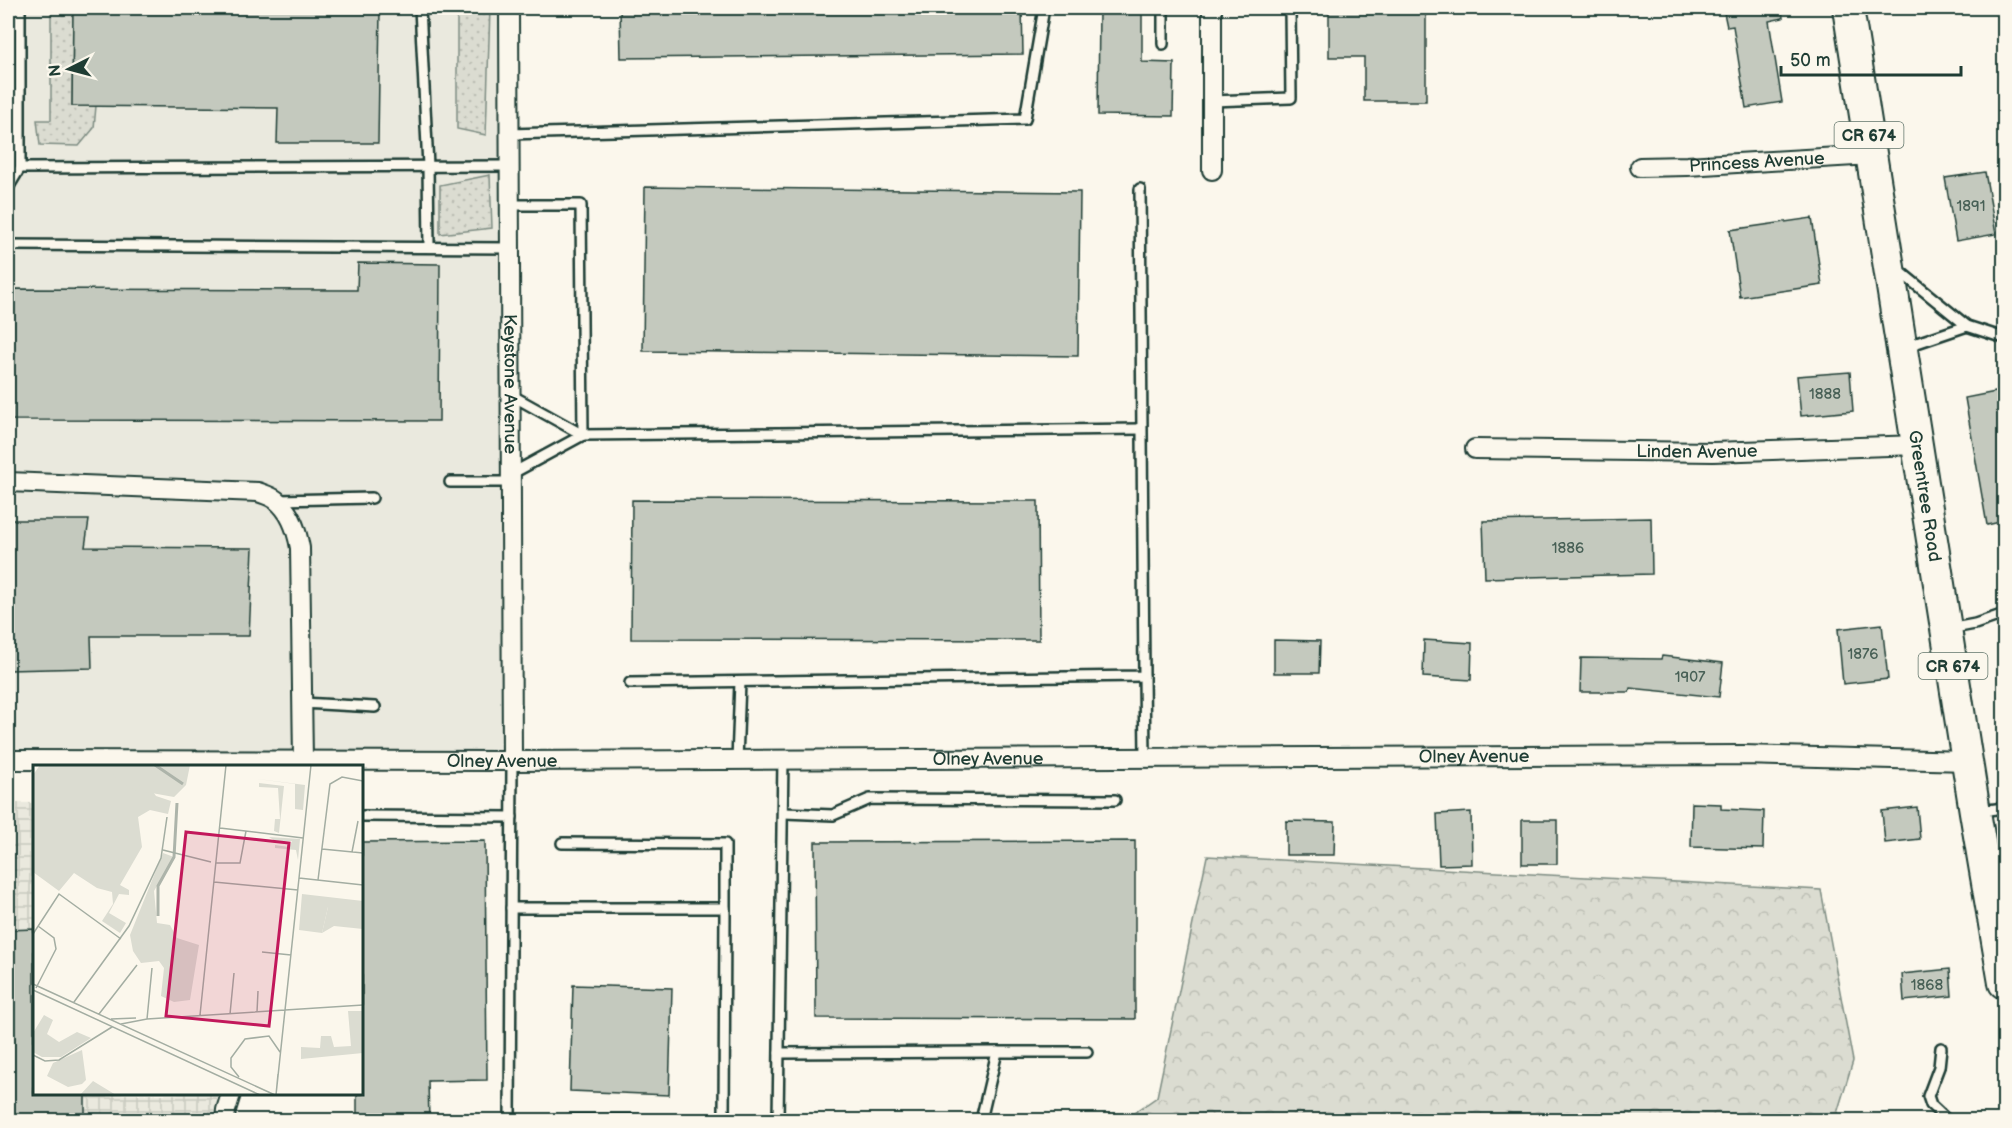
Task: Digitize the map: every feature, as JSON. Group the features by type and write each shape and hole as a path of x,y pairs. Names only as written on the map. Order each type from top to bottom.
{"main road":[{"name":"Greentree Road","path":"1848,8 2004,982"}],"street":[{"name":"Keystone Avenue","path":"509,8 512,761"},
{"path":"1212,8 1212,170"},
{"name":"Princess Avenue","path":"1640,167 1872,155"},
{"name":"Linden Avenue","path":"1475,449 1713,452 1918,445"},
{"path":"8,482 258,492 276,500 288,514 297,532 300,548 303,760"},
{"name":"Olney Avenue","path":"8,760 159,763 303,760 1744,755 1967,761"},
{"path":"225,1120 231,1095"}],"lane":[{"path":"8,188 20,168 20,8"},
{"path":"420,8 428,166 429,247"},
{"path":"509,134 1026,119 1044,8"},
{"path":"1163,8 1163,44"},
{"path":"1212,101 1291,98 1290,8"},
{"path":"20,168 509,166"},
{"path":"1140,189 1145,757"},
{"path":"510,205 581,206 584,435"},
{"path":"8,245 510,248"},
{"path":"1889,263 1967,326 2004,338"},
{"path":"1903,348 1967,326"},
{"path":"511,395 584,435 1141,429"},
{"path":"450,482 511,478 584,435"},
{"path":"276,500 372,498"},
{"path":"1947,629 1975,624 2004,614"},
{"path":"630,683 1144,676"},
{"path":"737,760 740,682"},
{"path":"302,703 375,707"},
{"path":"778,1120 783,759"},
{"path":"510,1120 512,761"},
{"path":"784,813 833,815 870,799 1115,800"},
{"path":"1976,812 2004,808"},
{"path":"363,816 512,817"},
{"path":"562,843 725,844 724,1120"},
{"path":"511,908 725,908"},
{"path":"1941,1047 1939,1067 1928,1096 1930,1106 1947,1120"},
{"path":"981,1120 997,1052"},
{"path":"779,1053 1087,1052"},
{"path":"569,1120 649,1120"}],"shaded area":[{"path":"8,8 509,8 512,761 8,759"},
{"path":"8,803 33,803 33,1095 217,1095 219,1120 8,1120"}],"green space":[{"path":"51,8 73,8 72,106 96,106 94,128 79,146 40,145 37,120 51,120"},
{"path":"457,8 490,8 486,135 457,129"},
{"path":"490,175 492,228 440,234 440,185"},
{"path":"1207,856 1821,890 1853,1061 1835,1120 1124,1120 1157,1097"}],"building":[{"path":"73,8 380,8 378,143 277,143 278,108 72,106"},
{"path":"620,8 1022,8 1023,54 621,58"},
{"path":"1099,8 1142,8 1142,62 1174,63 1173,116 1098,115"},
{"path":"1329,8 1426,8 1426,101 1364,101 1364,57 1329,57"},
{"path":"1723,8 1782,8 1783,18 1769,21 1782,102 1746,108 1733,26 1727,27"},
{"path":"1985,172 1996,234 1956,241 1945,178"},
{"path":"645,187 1080,192 1078,356 643,351"},
{"path":"1812,218 1822,285 1740,297 1730,230"},
{"path":"358,263 440,264 439,421 12,420 12,289 357,290"},
{"path":"1850,372 1853,411 1801,416 1797,376"},
{"path":"2001,391 2004,409 2004,521 1987,525 1965,398"},
{"path":"632,500 1038,501 1039,640 631,639"},
{"path":"1651,518 1652,574 1485,578 1483,521"},
{"path":"8,520 89,520 85,547 253,548 249,636 91,636 92,668 8,670"},
{"path":"1882,624 1888,679 1843,684 1838,629"},
{"path":"1274,640 1320,641 1319,673 1274,673"},
{"path":"1424,640 1472,643 1471,680 1423,677"},
{"path":"1662,656 1723,663 1719,697 1630,688 1629,692 1580,692 1581,658 1661,659"},
{"path":"1692,803 1721,804 1721,809 1764,811 1763,849 1691,847"},
{"path":"1917,807 1920,839 1885,843 1882,811"},
{"path":"1471,812 1472,864 1439,865 1437,814"},
{"path":"1522,820 1557,820 1557,864 1522,864"},
{"path":"1286,821 1335,822 1334,855 1286,855"},
{"path":"485,841 487,1080 428,1081 429,1120 357,1120 357,1095 363,1095 363,842"},
{"path":"1135,841 1135,1019 816,1018 815,842"},
{"path":"33,929 33,1095 85,1095 85,1120 8,1120 8,930"},
{"path":"1950,969 1952,996 1904,1001 1902,974"},
{"path":"573,985 672,988 669,1095 570,1091"}]}
